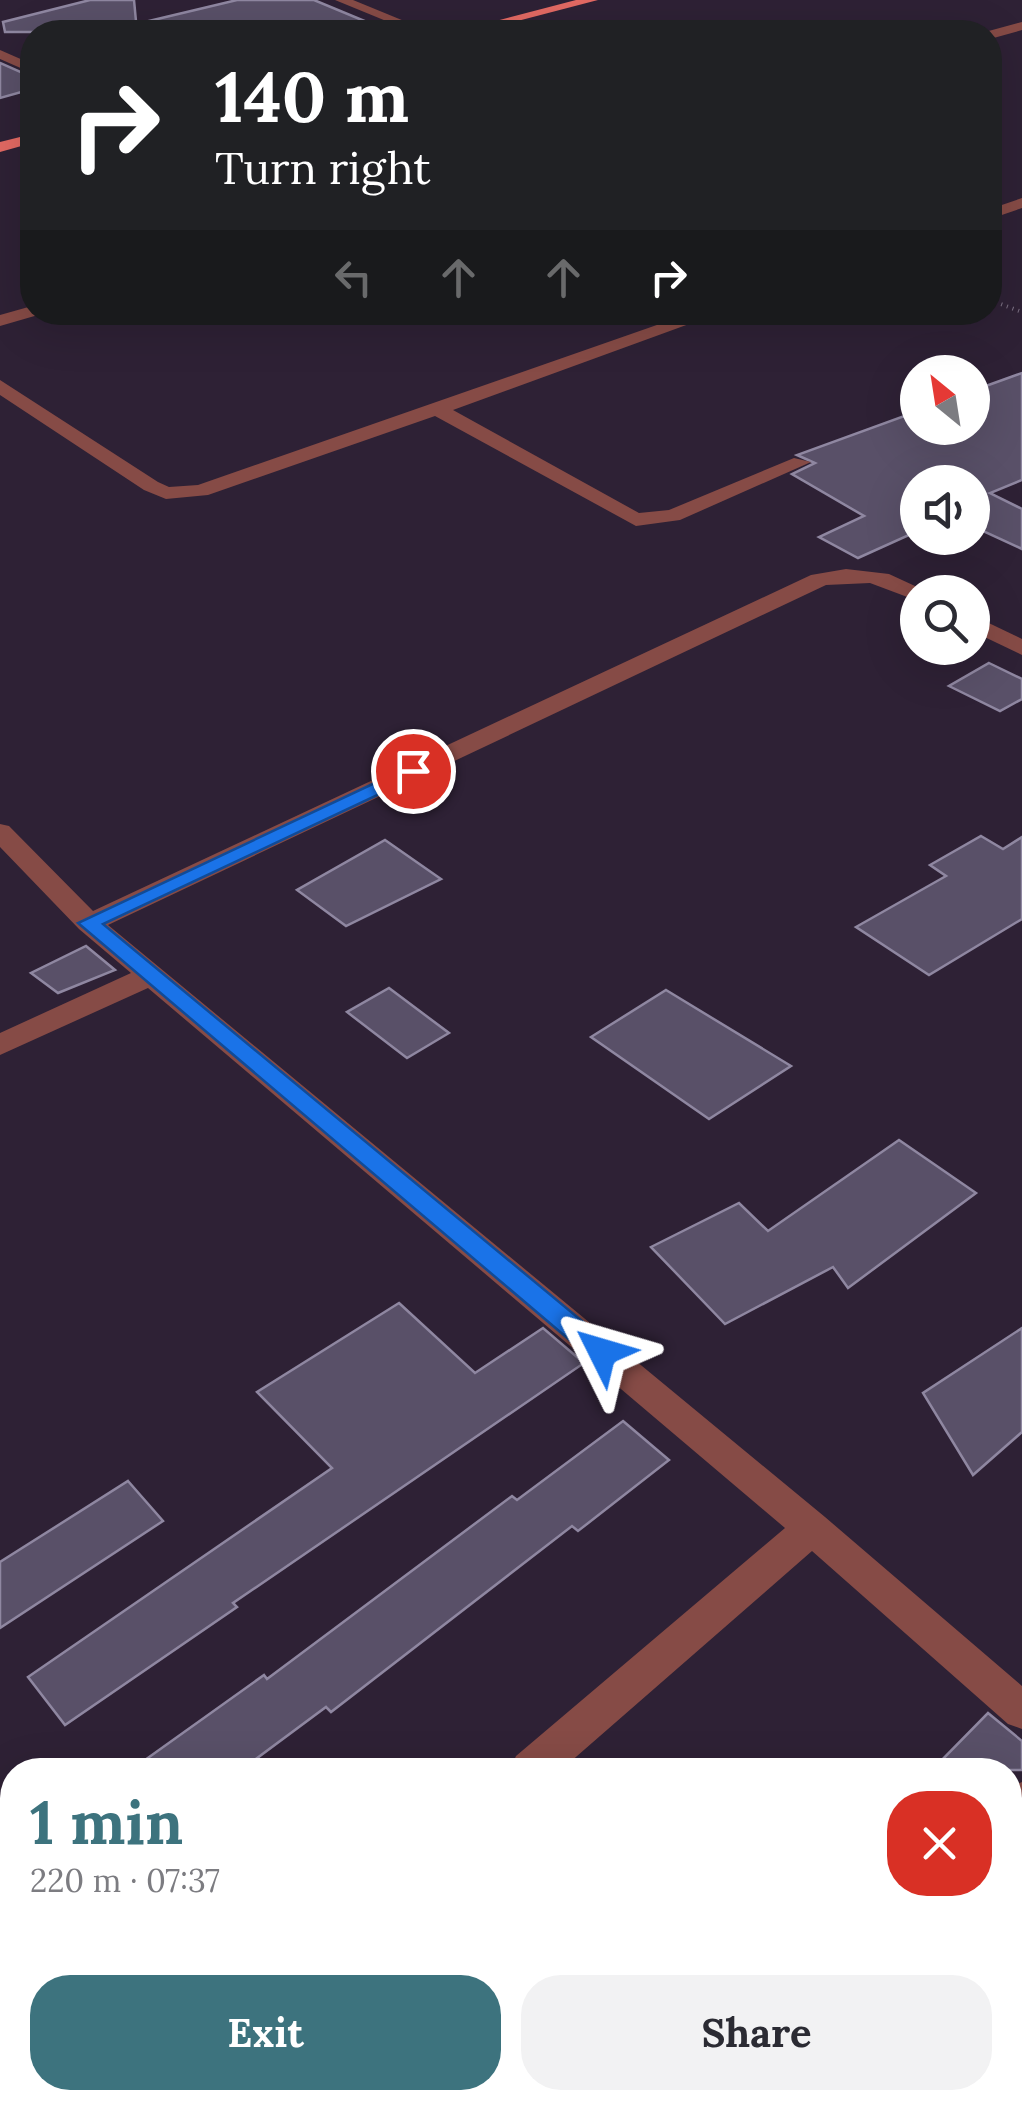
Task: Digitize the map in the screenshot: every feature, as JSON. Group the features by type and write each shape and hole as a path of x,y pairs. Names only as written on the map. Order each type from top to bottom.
{"main road":[{"path":"492,20 563,0"},
{"path":"506,20 597,2"},
{"path":"535,20 597,2"}],"street":[{"path":"342,0 393,20"},
{"path":"0,386 166,493 201,491 677,325"},
{"path":"439,410 636,520 673,516 801,462"},
{"path":"88,923 819,580 841,574 868,574 900,587"},
{"path":"990,631 1022,648"},
{"path":"0,832 88,923 812,1528 1022,1711"},
{"path":"0,1045 152,976"},
{"path":"546,1758 812,1528"}],"building":[{"path":"90,0 134,0 136,20 20,20 20,32 5,32 3,22"},
{"path":"237,0 314,0 362,20 153,20"},
{"path":"0,63 20,72 20,92 0,98"},
{"path":"1022,373 1022,480 990,493 990,465 900,465 900,539 858,558 819,537 864,516 792,474 815,463 797,455 900,418 900,445 990,445 990,385"},
{"path":"990,493 1022,509 1022,549 990,534"},
{"path":"990,663 1022,679 1022,699 1000,711 949,686"},
{"path":"981,836 1003,849 1022,837 1022,919 929,975 856,927 946,876 930,865"},
{"path":"385,840 441,879 346,926 297,890"},
{"path":"86,946 115,970 58,993 31,973"},
{"path":"389,988 449,1033 407,1058 347,1012"},
{"path":"666,990 791,1066 709,1119 591,1037"},
{"path":"899,1140 976,1193 848,1288 833,1267 725,1324 651,1247 739,1203 768,1231"},
{"path":"399,1303 475,1373 543,1328 584,1363 233,1603 237,1607 65,1725 28,1677 332,1468 257,1392"},
{"path":"1022,1328 1022,1432 973,1475 923,1393"},
{"path":"623,1421 669,1460 578,1531 572,1526 331,1712 326,1707 257,1758 148,1758 264,1675 267,1679 512,1496 517,1500"},
{"path":"128,1481 163,1521 0,1628 0,1562"},
{"path":"988,1713 1022,1741 1022,1758 944,1758"}],"route":[{"path":"413,771 88,923 602,1352"}]}
